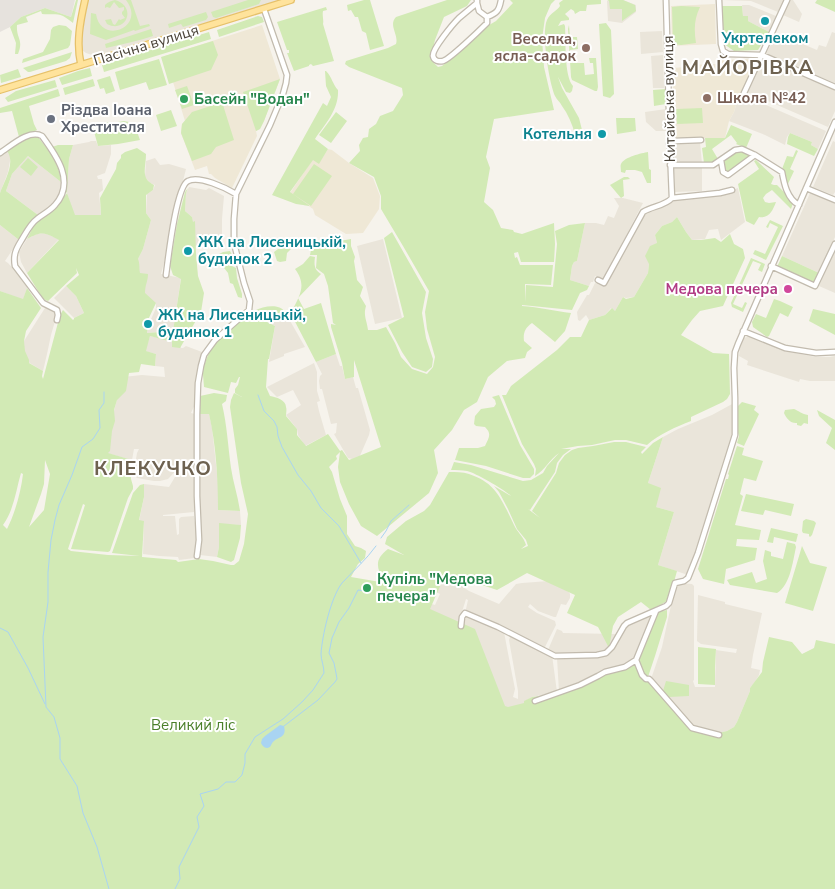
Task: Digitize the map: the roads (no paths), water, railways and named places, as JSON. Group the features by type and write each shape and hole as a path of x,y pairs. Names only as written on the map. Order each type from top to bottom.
{"main road":[{"path":"81,65 78,42 86,0"},
{"name":"Пасічна вулиця","path":"0,90 291,0"}],"street":[{"path":"487,17 493,15 498,10 501,0"},
{"name":"Китайська вулиця","path":"666,0 672,198"},
{"path":"719,0 720,44 728,54 762,55 835,87"},
{"path":"744,93 787,0"},
{"path":"477,2 479,11 487,17 487,23 444,61 440,62 435,59 433,56 437,46 458,19 477,2"},
{"path":"197,556 199,540 197,414 198,383 201,366 204,355 215,340 250,307 234,243 236,194 270,125 286,83 287,75 264,8"},
{"path":"461,626 462,617 465,614 498,627 555,656 597,655 610,650 627,623 668,604 675,583 686,580 698,553 735,435 735,352 806,188 833,131 835,122"},
{"path":"0,153 26,137 39,134 56,156 62,169 64,186 61,196 54,206 33,222 17,248 14,260 16,266 39,298 45,304 57,310 57,320"},
{"path":"669,144 674,141 701,140"},
{"path":"670,165 713,165 735,150 742,148 782,172 784,185 795,203 799,204"},
{"path":"721,160 723,172 728,175 755,155"},
{"path":"166,275 176,212 182,188 186,182 194,180 209,182 236,194"},
{"path":"806,188 835,200"},
{"path":"598,280 604,283 643,212 672,198 732,190"},
{"path":"772,266 815,286 835,244"},
{"path":"743,331 785,348 816,353 835,352"},
{"path":"535,701 580,685 605,672 627,666 636,660 656,611"},
{"path":"636,660 644,678 651,681 692,728 719,735"}],"water":[{"path":"280,725 284,726 283,735 269,747 264,747 261,743 262,739"}],"waterway":[{"path":"104,392 104,403 99,410 100,428 93,439 82,447 55,520 51,540 48,602 43,637 46,707 54,717 60,738 60,759 77,786 83,813 97,847 109,889"},
{"path":"258,395 264,411 274,421 282,447 298,475 311,491 321,508 339,526 361,563"},
{"path":"381,538 391,521 409,505"},
{"path":"175,889 180,879 179,867 199,827 197,817 204,806 200,794 218,789 226,782 235,782 242,775 245,754 255,737 283,719 313,690 324,673 321,656 322,646 325,627 334,597 342,583 376,546"},
{"path":"366,589 364,586 367,588"},
{"path":"284,726 318,700 337,679 334,663 329,653 332,638 358,590 365,591 371,589"},
{"path":"0,628 8,632 45,704"}],"place":[{"name":"Укртелеком","path":"765,21"},
{"name":"Веселка, ясла-садок","path":"586,48"},
{"name":"Школа №42","path":"707,98"},
{"name":"Басейн \"Водан\"","path":"184,99"},
{"name":"Різдва Іоана Хрестителя","path":"51,119"},
{"name":"Котельня","path":"602,134"},
{"name":"ЖК на Лисеницькій, будинок 2","path":"188,251"},
{"name":"Медова печера","path":"788,289"},
{"name":"ЖК на Лисеницькій, будинок 1","path":"148,324"},
{"name":"Купіль \"Медова печера\"","path":"367,588"}],"district":[{"name":"МАЙОРІВКА","path":"748,67"},
{"name":"КЛЕКУЧКО","path":"153,468"}],"park label":[{"name":"Великий ліс","path":"193,725"}]}
